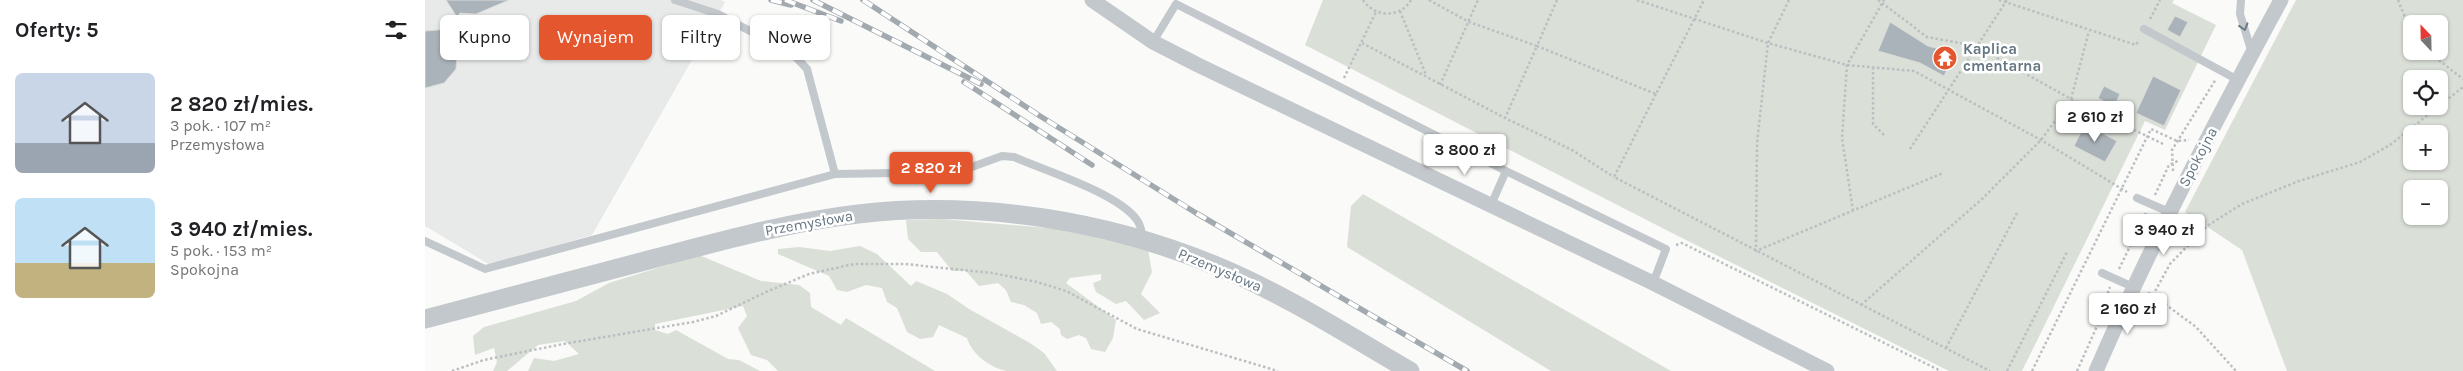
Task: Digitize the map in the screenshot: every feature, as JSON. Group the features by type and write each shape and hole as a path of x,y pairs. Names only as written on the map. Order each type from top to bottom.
{"street":[{"path":"1091,0 1153,42 1653,283 1827,371"},
{"name":"Spokojna","path":"2097,371 2133,287 2169,212 2281,0"},
{"name":"Przemysłowa","path":"425,319 708,244 798,224 859,214 925,210 997,212 1082,225 1143,240 1219,267 1276,293 1410,371"}],"lane":[{"path":"675,0 718,14 793,54 807,69 835,174"},
{"path":"2241,0 2240,14 2252,54"},
{"path":"1153,42 1176,4 1506,171 1667,249 1653,283"},
{"path":"2145,30 2238,80"},
{"path":"425,241 475,266 485,269 496,268 835,174 958,172 1002,156 1014,157 1114,200 1136,219 1142,228 1143,240"},
{"path":"1491,205 1506,171"},
{"path":"2137,198 2169,212"},
{"path":"2101,273 2133,287"}],"path":[{"path":"1363,0 1376,12 1392,14 1400,11 1411,0"},
{"path":"1429,0 1469,22 1537,46 1656,94"},
{"path":"1441,85 1478,0"},
{"path":"1505,118 1557,0"},
{"path":"1637,0 1768,43 1847,65 1914,71 2041,140 2137,198"},
{"path":"1615,178 1704,0"},
{"path":"1757,251 1757,143 1768,43 1789,0"},
{"path":"1878,0 1927,37 1976,46 2071,98 2163,144"},
{"path":"1853,211 1841,138 1847,65 1884,0"},
{"path":"1999,0 2003,3 2136,45 2160,0"},
{"path":"1911,149 2003,3 2007,0"},
{"path":"2398,0 2404,15"},
{"path":"1400,11 1427,76"},
{"path":"1340,87 1376,12"},
{"path":"1861,305 1982,199 2041,140 2071,98 2089,30"},
{"path":"1362,43 1505,118 1572,150 1615,178 1990,371"},
{"path":"2439,60 2463,79"},
{"path":"1873,68 1873,124 1884,135"},
{"path":"2214,92 2222,71"},
{"path":"2153,294 2170,264 2207,226 2242,204 2299,181 2360,162 2391,144 2463,87"},
{"path":"2032,371 2151,129 2177,141 2189,140"},
{"path":"2185,147 2192,133"},
{"path":"2077,371 2110,297 2108,292 2114,279 2169,165 2177,162 2181,154"},
{"path":"1757,251 1943,173"},
{"path":"1946,348 2017,213"},
{"path":"1667,249 1682,243 1941,371"},
{"path":"2007,371 2067,252"},
{"path":"453,371 484,360 563,344 693,322 716,316 809,274 854,264 905,264 992,274 1067,290 1137,329 1278,371"},
{"path":"2133,287 2153,294 2196,327 2236,371"}],"shaded area":[{"path":"425,0 721,0 725,2 718,15 662,15 662,60 692,60 592,235 490,265 425,226"},
{"path":"1323,0 2174,0 2172,3 2216,25 2165,130 2145,121 2022,371 1949,371 1680,237 1305,45"},
{"path":"2296,0 2463,0 2463,371 2287,371 2242,250 2185,212"},
{"path":"1363,194 1671,371 1551,371 1347,247 1351,206"},
{"path":"942,219 1059,229 1148,249 1152,272 1141,294 1160,313 1144,320 1126,301 1116,304 1096,292 1093,283 1101,280 1101,274 1070,278 1066,283 1116,320 1113,338 1105,352 1091,349 1086,338 1079,335 1067,339 1061,335 1060,329 1051,322 1041,324 1037,313 1024,305 1011,302 1006,290 998,283 979,286 966,271 952,271 937,252 921,252 908,239 906,220"},
{"path":"860,246 877,254 911,286 916,281 947,294 969,309 1030,343 1044,353 1057,371 1007,371 994,367 977,354 967,338 939,325 933,337 920,339 907,332 897,308 887,302 882,288 866,285 847,292 837,290 829,276 778,254 778,249 799,247 830,251"},
{"path":"699,255 761,281 799,285 810,293 811,307 841,325 846,318 935,371 778,371 767,360 751,355 738,328 747,316 743,306 655,324 655,330 668,334 676,330 728,359 739,360 760,371 528,371 534,358 554,361 579,354 565,341 538,345 507,371 493,371 497,362 494,348 475,355 473,336 484,327 576,301 609,283"}],"building":[{"path":"446,0 509,0 476,14 460,13 456,15"},
{"path":"2175,16 2188,22 2180,37 2167,30"},
{"path":"1890,22 1928,46 1955,53 1944,76 1920,63 1878,51"},
{"path":"440,30 440,60 456,60 456,69 444,83 425,88 425,31"},
{"path":"2153,76 2181,90 2164,126 2136,113"},
{"path":"2104,86 2120,94 2114,107 2098,98"},
{"path":"2085,124 2117,141 2105,162 2074,146"}],"railway":[{"path":"771,0 791,5"},
{"path":"785,0 841,21"},
{"path":"813,0 981,84"},
{"path":"863,0 1040,116 1196,213 1467,371"},
{"path":"964,82 1092,165"}],"place":[{"name":"Kaplica cmentarna","path":"1945,58"}]}
